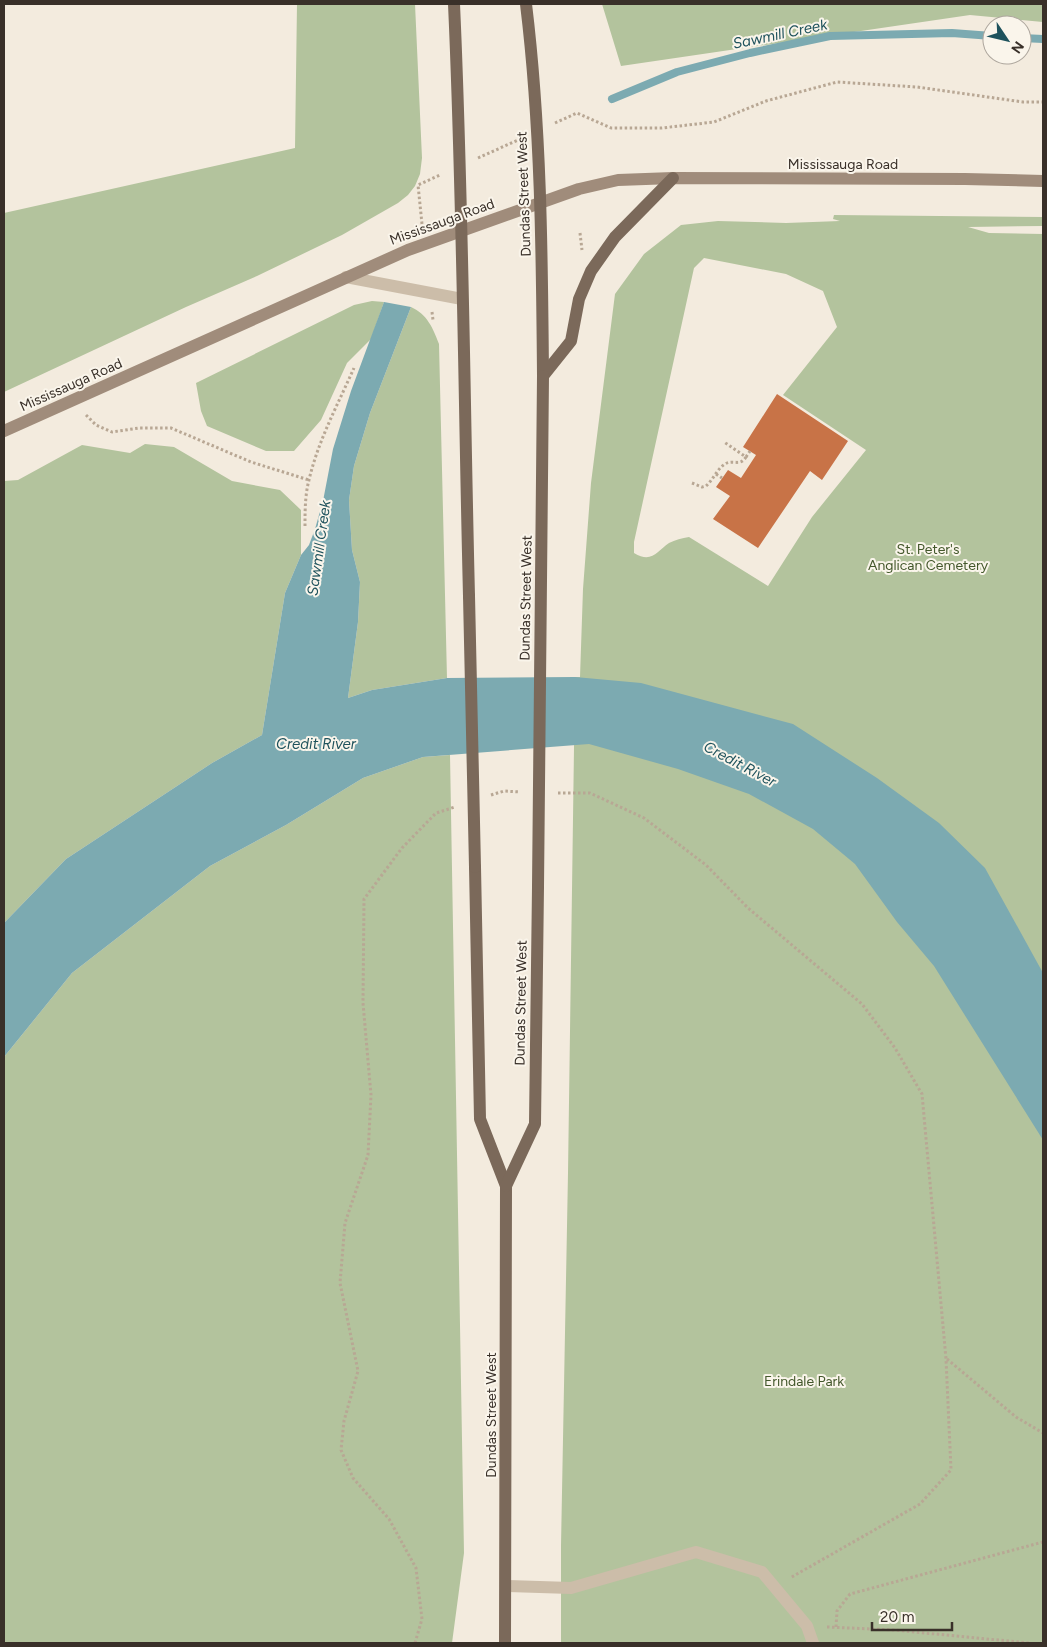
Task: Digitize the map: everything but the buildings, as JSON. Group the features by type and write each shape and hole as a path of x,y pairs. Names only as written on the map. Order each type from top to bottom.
{"main road":[{"name":"Dundas Street West","path":"454,4 460,166 480,1119 506,1186 505,1643"},
{"name":"Dundas Street West","path":"506,1186 535,1124 543,376 537,132 526,4"},
{"name":"Mississauga Road","path":"4,432 408,250 579,189 618,180 673,178 1043,181"},
{"path":"543,376 571,341 579,299 591,271 614,237 673,178"}],"street":[{"path":"346,277 462,299"},
{"path":"506,1586 571,1588 696,1552 762,1572 806,1626 813,1643"}],"path":[{"path":"418,185 578,113 611,128 662,128 714,122 766,101 837,82 917,86 1023,102 1043,102"},
{"path":"580,233 582,250"},
{"path":"305,526 305,504 309,480 320,448 354,368"},
{"path":"72,401 96,426 112,432 139,428 171,428 251,462 309,480"},
{"path":"724,442 746,457"},
{"path":"692,483 702,487 706,486 722,465 727,462 743,462 750,451"},
{"path":"716,474 722,478"},
{"path":"487,797 504,791 523,792"},
{"path":"552,792 590,793 644,818 706,865 748,908 862,1004 895,1048 922,1094 946,1359 951,1470 920,1504 775,1587"},
{"path":"415,1643 422,1619 416,1568 389,1519 353,1478 341,1450 344,1421 358,1371 340,1283 345,1223 368,1155 371,1095 363,1003 364,899 402,848 436,813 462,805"},
{"path":"946,1359 1016,1417 1043,1433"},
{"path":"836,1627 837,1611 850,1594 1043,1542"},
{"path":"806,1626 894,1630 1029,1643"}],"green space":[{"path":"297,4 415,4 422,158 420,174 415,186 398,203 342,235 4,392 4,213 295,148"},
{"path":"602,4 1043,4 1043,22 1032,21 1032,15 970,15 621,66"},
{"name":"Erindale Park","path":"834,215 1043,217 1043,226 968,227 989,233 1043,234 1043,1643 561,1643 575,677 580,677 583,589 591,483 615,294 644,254 681,225 718,221 786,223 840,221 833,219","holes":["704,258 786,274 823,291 837,327 783,395 866,450 812,517 768,586 689,537 669,543 650,557 634,553 634,542 694,268"]},
{"path":"372,301 384,302 371,339 347,363 321,420 294,451 266,451 207,426 201,411 196,383 354,305"},
{"path":"411,307 421,313 432,327 439,344 447,678 372,690 348,698 358,622 360,582 352,550 349,500 354,466 370,413"},
{"path":"145,444 174,447 232,481 280,490 301,510 301,555 285,593 262,735 212,763 66,859 4,923 4,481 18,480 82,445 130,453"},
{"path":"450,755 464,1553 452,1643 4,1643 4,1057 72,973 210,866 286,825 363,778 423,757"}],"water":[{"name":"Credit River","path":"384,302 411,307 370,413 354,466 349,500 352,550 360,582 358,622 348,698 372,690 447,678 575,677 641,683 793,724 877,778 939,823 985,868 1043,973 1043,1140 934,966 897,922 855,864 813,829 749,794 678,769 589,744 423,757 363,778 286,825 210,866 72,973 4,1057 4,923 66,859 212,763 262,735 285,593 301,555 309,545 315,529 323,501 333,449 351,391"}],"waterway":[{"name":"Sawmill Creek","path":"612,99 677,72 750,53 830,36 952,33 982,35"},
{"name":"Sawmill Creek","path":"1032,38 1043,39"}],"park label":[{"name":"St. Peter's Anglican Cemetery","path":"928,558"}]}
